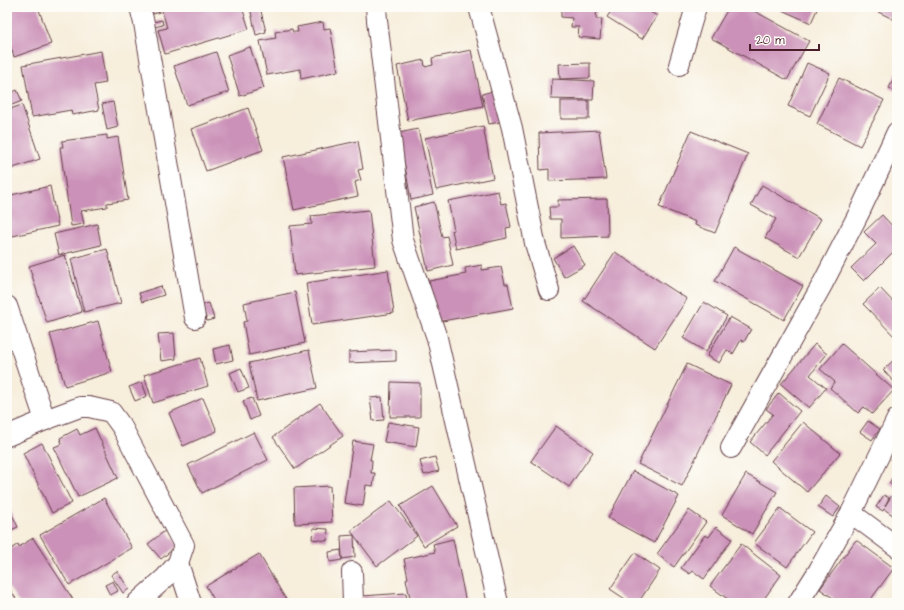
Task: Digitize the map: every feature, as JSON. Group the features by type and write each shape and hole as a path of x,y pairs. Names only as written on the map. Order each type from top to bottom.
{"street":[{"path":"140,7 195,318"},
{"path":"376,7 403,240 438,338 498,603"},
{"path":"479,7 512,128 535,243 549,290"},
{"path":"679,64 696,7"},
{"path":"731,448 822,285 859,213 897,132"},
{"path":"7,306 45,420"},
{"path":"7,436 80,407 89,407 111,412 122,427 184,545 178,563 165,578 137,603"},
{"path":"798,603 819,570 851,513 897,418"},
{"path":"851,513 897,547"},
{"path":"178,563 191,603"},
{"path":"352,572 353,603"}],"building":[{"path":"7,7 38,7 51,44 14,57 7,35"},
{"path":"158,7 160,12 153,14 151,9"},
{"path":"161,7 242,7 249,29 165,54 158,30 167,28"},
{"path":"250,7 260,7 266,32 256,35"},
{"path":"561,7 597,7 596,19 602,19 600,39 578,37 579,27 571,27 572,18 561,17"},
{"path":"614,7 642,7 657,16 642,39 607,17"},
{"path":"729,7 747,7 809,41 787,80 711,38"},
{"path":"775,7 818,7 811,23"},
{"path":"868,7 897,7 897,21"},
{"path":"162,20 163,25 154,27 153,22"},
{"path":"323,22 324,29 330,28 338,71 301,79 300,69 267,75 260,41 276,38 275,32 292,29 293,32 298,32 297,27"},
{"path":"250,47 264,88 240,96 227,55"},
{"path":"471,50 483,106 408,121 397,66 424,60 425,67 433,65 432,58"},
{"path":"101,51 106,83 94,85 99,110 72,115 71,110 32,117 23,65"},
{"path":"216,52 229,92 187,105 174,66"},
{"path":"590,63 590,78 560,79 559,64"},
{"path":"807,63 830,73 810,116 788,106"},
{"path":"897,72 897,92 889,88"},
{"path":"839,78 884,100 860,146 817,124"},
{"path":"552,79 594,81 593,100 551,99"},
{"path":"7,80 11,90 7,92"},
{"path":"17,90 22,101 7,107 7,95"},
{"path":"493,91 500,122 489,124 482,94"},
{"path":"561,101 589,101 589,119 561,119"},
{"path":"113,102 118,127 107,130 102,104"},
{"path":"22,105 40,159 7,170 7,110"},
{"path":"248,108 263,150 206,171 191,129"},
{"path":"483,126 493,178 436,190 425,138"},
{"path":"418,129 433,195 411,200 399,133"},
{"path":"599,130 606,179 549,181 549,169 540,170 539,133"},
{"path":"691,131 748,154 715,233 695,225 696,222 659,207"},
{"path":"107,135 107,139 118,137 128,200 107,203 107,207 81,211 84,224 71,226 60,147 63,147 62,141"},
{"path":"358,141 363,169 358,170 361,180 355,182 358,196 294,210 283,157"},
{"path":"762,185 821,219 799,257 765,238 776,219 751,205"},
{"path":"50,186 58,226 8,237 7,196"},
{"path":"498,191 501,204 506,203 511,227 506,228 507,238 456,249 448,201"},
{"path":"607,199 608,236 561,238 561,219 550,219 549,207 558,207 558,200"},
{"path":"434,202 442,237 447,236 453,265 428,271 414,207"},
{"path":"369,210 375,266 295,275 290,226 312,224 311,216"},
{"path":"882,215 897,231 897,248 864,281 851,268 876,244 864,232"},
{"path":"97,224 101,245 59,255 54,234"},
{"path":"573,246 585,265 564,277 553,258"},
{"path":"734,247 803,286 784,320 715,281"},
{"path":"107,249 121,303 84,312 71,259"},
{"path":"615,252 687,299 655,348 583,301"},
{"path":"65,255 82,312 47,323 29,266"},
{"path":"482,265 482,270 501,267 505,284 508,284 513,308 437,322 429,281 466,274 465,268"},
{"path":"388,270 394,313 312,325 306,283"},
{"path":"161,286 164,295 142,302 139,293"},
{"path":"880,288 897,306 897,339 863,304"},
{"path":"295,292 305,343 249,355 243,322 247,321 244,303"},
{"path":"704,302 727,316 706,352 683,338"},
{"path":"209,303 214,319 207,321 202,305"},
{"path":"730,317 751,329 744,342 741,340 733,354 727,350 719,363 707,356"},
{"path":"98,321 112,372 65,386 50,334"},
{"path":"174,333 176,359 161,361 158,334"},
{"path":"815,344 827,354 810,375 826,388 809,408 781,384"},
{"path":"842,344 894,390 872,414 864,407 858,413 830,388 835,382 820,369"},
{"path":"230,345 233,360 216,364 213,349"},
{"path":"309,350 317,388 257,401 249,363"},
{"path":"396,350 396,361 349,363 349,352"},
{"path":"897,357 897,385 883,370"},
{"path":"200,358 208,386 153,403 144,375"},
{"path":"687,364 731,385 682,486 638,464"},
{"path":"241,368 249,388 238,392 230,373"},
{"path":"142,382 147,396 135,401 129,387"},
{"path":"391,382 420,383 420,417 390,417"},
{"path":"779,393 800,411 765,455 750,442 773,414 766,409"},
{"path":"382,397 384,420 373,421 370,398"},
{"path":"203,398 217,431 183,446 169,413"},
{"path":"252,398 259,416 250,420 243,401"},
{"path":"320,403 343,436 295,469 273,437"},
{"path":"868,421 880,429 872,440 860,432"},
{"path":"388,422 419,427 416,447 384,442"},
{"path":"803,422 840,453 807,492 771,461"},
{"path":"556,426 593,452 569,487 531,461"},
{"path":"95,428 118,478 78,497 54,447 62,444 60,438 77,429 80,435"},
{"path":"254,432 268,460 202,493 188,465"},
{"path":"353,441 373,444 370,460 372,460 371,473 375,473 373,486 366,485 363,506 344,503"},
{"path":"42,443 72,503 52,513 23,453"},
{"path":"435,457 439,471 424,475 420,461"},
{"path":"633,471 679,496 654,543 608,518"},
{"path":"897,471 897,488 889,483"},
{"path":"746,474 777,492 752,534 722,515"},
{"path":"330,486 332,522 295,524 294,488"},
{"path":"433,486 457,526 424,546 400,506"},
{"path":"884,495 889,498 885,506 892,495 897,499 897,518 884,509 883,511 876,507"},
{"path":"826,496 840,507 833,517 818,507"},
{"path":"104,498 132,548 69,585 40,535"},
{"path":"391,501 417,536 377,566 351,531"},
{"path":"7,504 18,527 7,532"},
{"path":"780,508 812,532 787,567 754,543"},
{"path":"689,510 706,522 674,567 657,554"},
{"path":"716,527 732,539 704,579 693,571 690,574 681,568 705,535 709,537"},
{"path":"313,528 328,529 327,541 312,539"},
{"path":"166,530 178,545 161,559 148,544"},
{"path":"354,535 355,557 342,559 341,536"},
{"path":"33,538 74,601 71,603 19,603 7,585 7,552 18,544 19,547"},
{"path":"453,539 466,603 414,603 413,598 410,598 404,559 435,552 433,544"},
{"path":"856,540 894,568 868,603 840,603 820,589"},
{"path":"741,544 781,575 761,603 733,603 710,586"},
{"path":"341,550 342,560 330,562 329,552"},
{"path":"635,553 660,570 638,603 631,603 610,589"},
{"path":"259,554 288,603 216,603 206,586"},
{"path":"117,571 129,589 123,593 111,575"},
{"path":"113,581 118,591 110,595 105,585"},
{"path":"406,593 407,603 363,603 362,596"}]}
